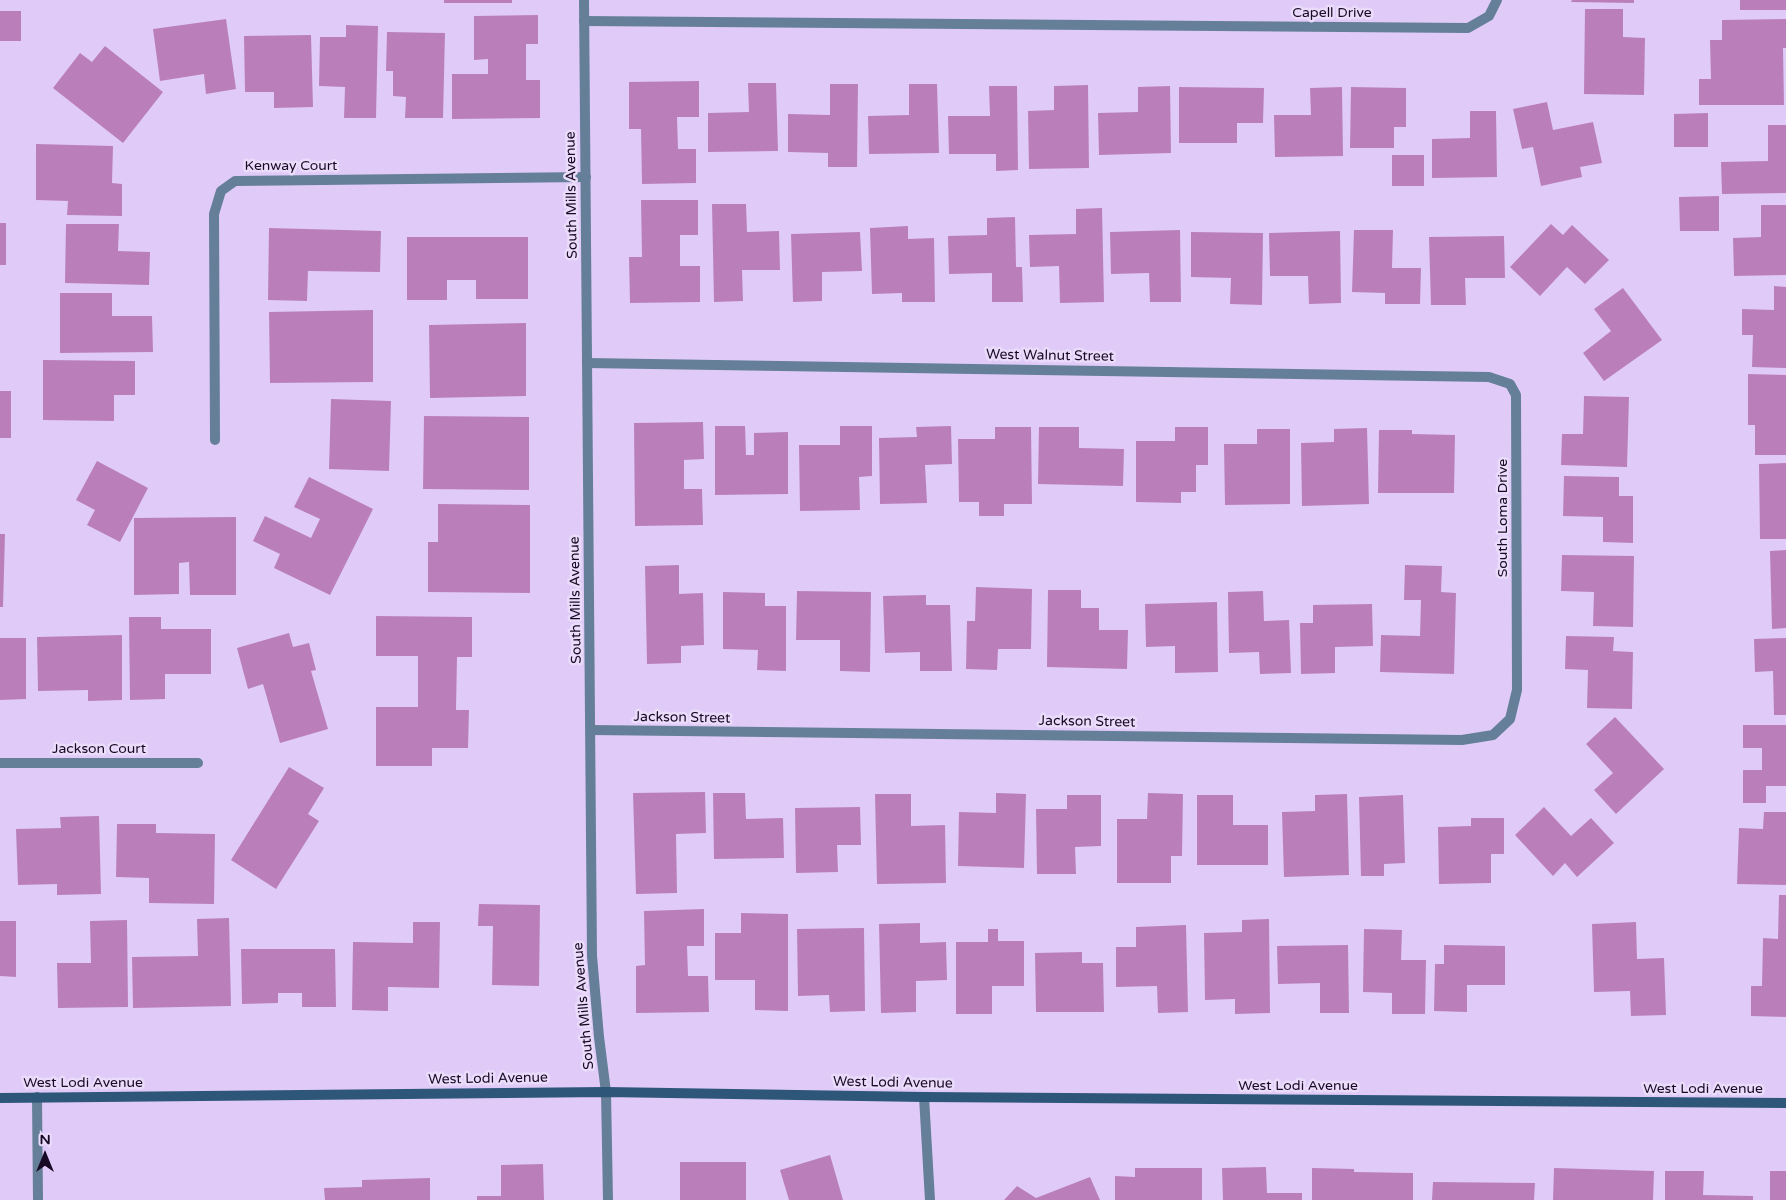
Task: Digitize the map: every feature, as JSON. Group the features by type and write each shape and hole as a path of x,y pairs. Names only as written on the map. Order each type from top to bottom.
{"main road":[{"name":"West Lodi Avenue","path":"0,1098 606,1092 924,1097 1786,1104"}],"street":[{"name":"South Mills Avenue","path":"584,0 592,956 606,1092 608,1200"},
{"name":"Capell Drive","path":"584,21 1468,28 1489,16 1497,0"},
{"name":"Kenway Court","path":"215,440 214,214 221,191 235,181 586,177"},
{"name":"West Walnut Street","path":"587,363 1479,376 1489,377 1510,384"},
{"name":"South Loma Drive","path":"1510,384 1516,395 1517,652"},
{"name":"Jackson Street","path":"591,730 1462,740 1493,735 1510,719 1517,690 1517,652"},
{"name":"Jackson Court","path":"0,763 198,763"},
{"path":"37,1097 38,1200"},
{"path":"924,1097 930,1200"}],"building":[{"path":"444,0 512,0 512,3 444,3"},
{"path":"1572,0 1634,0 1634,3 1571,2"},
{"path":"1740,0 1786,0 1786,10 1740,10"},
{"path":"1585,9 1623,9 1623,37 1645,38 1644,95 1584,94"},
{"path":"0,11 21,11 21,41 0,41"},
{"path":"538,15 538,44 526,44 526,80 540,80 540,118 452,119 452,74 488,74 488,59 474,60 474,16"},
{"path":"226,19 236,89 206,94 204,74 160,81 153,29"},
{"path":"1786,19 1786,48 1783,48 1784,105 1699,105 1699,79 1711,79 1710,40 1722,40 1722,20"},
{"path":"346,25 378,26 376,118 344,118 345,87 319,86 320,37 346,37"},
{"path":"387,32 445,33 443,118 405,118 406,97 393,96 393,71 386,71"},
{"path":"311,35 313,107 274,108 274,92 245,92 244,36"},
{"path":"105,46 163,92 123,143 53,88 80,53 92,62"},
{"path":"699,81 699,117 677,117 678,149 696,149 696,183 642,184 641,129 629,129 629,82"},
{"path":"748,83 776,83 778,151 708,152 708,113 749,112"},
{"path":"830,84 858,84 857,167 828,167 828,153 788,152 788,114 830,115"},
{"path":"909,84 937,84 939,153 869,154 868,116 909,115"},
{"path":"1088,85 1089,168 1029,169 1028,111 1054,110 1054,86"},
{"path":"989,86 1017,86 1018,170 996,171 996,154 949,154 948,116 990,116"},
{"path":"1170,86 1171,153 1099,155 1098,113 1138,112 1138,87"},
{"path":"1179,87 1264,88 1263,123 1237,123 1237,143 1179,143"},
{"path":"1342,87 1343,156 1275,157 1274,115 1311,115 1310,88"},
{"path":"1351,87 1406,88 1406,127 1394,127 1394,148 1350,148"},
{"path":"1547,102 1553,130 1593,122 1602,163 1580,167 1582,177 1541,186 1533,147 1522,149 1513,109"},
{"path":"1470,111 1496,111 1497,177 1432,178 1432,139 1470,138"},
{"path":"1708,113 1708,147 1674,147 1674,114"},
{"path":"1768,125 1786,125 1786,193 1722,194 1721,162 1768,161"},
{"path":"36,144 113,146 112,183 122,184 122,216 67,215 68,201 36,200"},
{"path":"1392,155 1424,155 1424,186 1392,186"},
{"path":"1719,196 1719,231 1680,231 1679,197"},
{"path":"641,200 698,200 698,235 680,235 680,266 700,266 700,302 630,303 629,257 642,257"},
{"path":"712,204 746,204 747,232 779,231 780,270 742,270 743,301 714,302"},
{"path":"1761,205 1786,205 1786,275 1734,276 1733,238 1761,237"},
{"path":"1102,208 1104,302 1060,303 1059,266 1030,267 1029,235 1076,234 1076,209"},
{"path":"1015,217 1016,267 1022,267 1023,302 992,302 992,273 949,274 948,236 987,235 987,218"},
{"path":"0,223 6,223 6,265 0,265"},
{"path":"66,224 119,224 118,251 150,252 149,285 65,283"},
{"path":"1551,224 1563,235 1572,225 1609,260 1585,284 1567,267 1540,296 1510,267"},
{"path":"908,226 908,239 934,238 935,302 902,302 902,293 872,294 870,228"},
{"path":"269,228 381,231 380,272 308,271 307,301 268,300"},
{"path":"1180,230 1181,302 1150,302 1149,273 1111,274 1110,232"},
{"path":"1354,230 1393,230 1392,268 1421,268 1420,304 1385,304 1385,293 1352,292"},
{"path":"1340,231 1341,303 1309,304 1308,276 1270,276 1269,233"},
{"path":"860,232 862,271 822,272 822,301 793,302 791,234"},
{"path":"1191,232 1263,233 1262,305 1230,304 1231,278 1191,277"},
{"path":"1504,236 1505,278 1465,278 1466,305 1431,305 1429,237"},
{"path":"407,237 528,237 528,299 476,299 476,280 447,280 447,300 407,300"},
{"path":"1774,286 1786,287 1786,368 1752,367 1753,335 1742,335 1742,309 1774,310"},
{"path":"1623,288 1662,340 1604,381 1583,353 1611,331 1594,309"},
{"path":"60,293 112,293 112,316 152,316 153,352 60,353"},
{"path":"373,310 373,382 270,383 269,312"},
{"path":"526,323 526,396 430,398 429,325"},
{"path":"43,360 135,361 135,395 114,395 114,421 43,420"},
{"path":"1748,374 1786,375 1786,455 1755,455 1755,425 1748,425"},
{"path":"0,391 11,391 11,438 0,438"},
{"path":"1584,396 1629,397 1627,467 1561,465 1562,434 1583,434"},
{"path":"331,399 391,401 389,471 329,469"},
{"path":"424,416 529,417 529,490 423,489"},
{"path":"703,422 704,459 684,460 684,489 702,489 703,525 635,526 634,423"},
{"path":"715,426 745,426 746,455 754,455 754,433 788,432 788,494 715,495"},
{"path":"840,426 872,426 872,476 859,477 860,510 800,511 799,445 840,445"},
{"path":"951,426 952,464 925,465 927,503 880,504 879,438 917,437 916,427"},
{"path":"995,427 1031,427 1032,504 1004,504 1004,516 979,516 979,502 959,502 958,439 995,439"},
{"path":"1039,427 1079,427 1079,448 1124,449 1123,486 1038,484"},
{"path":"1175,427 1208,427 1208,465 1196,465 1196,492 1181,492 1181,503 1136,502 1136,441 1175,441"},
{"path":"1367,428 1369,504 1302,506 1301,443 1334,442 1334,429"},
{"path":"1257,429 1290,429 1290,504 1225,505 1224,444 1257,444"},
{"path":"1379,430 1412,430 1412,434 1455,435 1454,493 1378,493"},
{"path":"97,461 148,488 120,542 87,525 95,510 76,500"},
{"path":"1786,463 1786,539 1760,539 1759,464"},
{"path":"1564,476 1619,477 1619,496 1633,496 1633,543 1603,542 1603,517 1563,516"},
{"path":"309,477 373,509 330,595 274,568 280,554 253,541 265,516 311,538 320,519 294,507"},
{"path":"438,504 530,505 530,593 428,592 428,542 438,542"},
{"path":"236,517 236,595 190,595 189,562 179,563 179,594 134,595 134,518"},
{"path":"0,534 5,534 3,607 0,607"},
{"path":"1786,550 1786,628 1772,629 1770,551"},
{"path":"1562,555 1634,556 1633,627 1593,626 1594,592 1561,591"},
{"path":"679,565 679,594 703,593 704,645 681,646 681,663 647,664 645,566"},
{"path":"1405,565 1442,566 1441,592 1456,593 1454,674 1380,672 1381,635 1420,636 1421,600 1404,600"},
{"path":"976,587 1032,589 1031,649 998,649 997,670 966,669 967,621 975,621"},
{"path":"1048,590 1081,590 1081,608 1099,608 1099,630 1128,630 1127,669 1047,667"},
{"path":"797,591 871,592 870,672 840,671 840,640 796,640"},
{"path":"1263,591 1264,621 1289,620 1291,673 1260,674 1259,652 1229,653 1228,592"},
{"path":"723,592 765,593 765,606 786,606 786,671 757,670 758,650 723,649"},
{"path":"926,595 926,605 950,605 952,671 920,671 920,652 885,653 883,596"},
{"path":"1217,602 1218,672 1175,673 1175,646 1146,647 1145,604"},
{"path":"1372,604 1373,646 1335,647 1335,673 1301,674 1300,623 1313,623 1313,605"},
{"path":"376,616 472,617 472,657 457,657 456,710 469,710 468,748 432,748 432,766 376,766 376,707 418,707 418,656 376,656"},
{"path":"129,617 161,617 161,629 211,629 211,674 165,674 165,699 130,700"},
{"path":"289,633 293,647 309,643 316,670 311,671 328,729 280,743 263,684 248,689 237,648"},
{"path":"122,635 122,700 88,701 88,690 38,691 37,637"},
{"path":"1566,636 1614,637 1613,651 1633,652 1632,709 1587,708 1588,670 1565,669"},
{"path":"0,638 26,638 26,699 0,700"},
{"path":"1786,638 1786,715 1774,715 1773,671 1755,672 1754,639"},
{"path":"1615,717 1664,769 1616,814 1594,790 1613,773 1586,744"},
{"path":"1743,725 1786,725 1786,786 1766,786 1766,803 1743,803 1743,770 1762,770 1762,748 1743,748"},
{"path":"289,767 324,788 308,814 319,821 276,889 231,860"},
{"path":"705,792 706,833 676,834 677,893 636,894 633,793"},
{"path":"713,793 745,793 746,819 783,818 784,858 714,859"},
{"path":"996,793 1026,794 1024,868 958,866 959,812 996,813"},
{"path":"1148,793 1183,794 1182,856 1171,856 1171,883 1117,883 1117,819 1147,819"},
{"path":"875,794 911,794 911,826 945,825 946,883 877,884"},
{"path":"1347,794 1349,875 1284,877 1282,812 1315,811 1315,795"},
{"path":"1067,795 1101,795 1101,846 1075,847 1076,874 1037,874 1036,809 1067,809"},
{"path":"1197,795 1233,795 1233,825 1268,825 1268,865 1197,865"},
{"path":"1403,795 1405,863 1384,864 1384,876 1361,876 1359,797"},
{"path":"860,807 861,845 837,845 838,872 796,873 795,808"},
{"path":"1544,807 1571,836 1591,818 1614,843 1577,877 1565,863 1553,876 1515,835"},
{"path":"1764,812 1786,812 1786,885 1737,884 1739,828 1763,829"},
{"path":"99,816 101,894 57,895 57,884 18,885 16,829 61,828 60,817"},
{"path":"1471,818 1504,818 1504,854 1491,854 1491,883 1439,884 1438,827 1471,826"},
{"path":"117,824 156,824 156,833 215,834 214,904 149,903 149,878 116,877"},
{"path":"1779,895 1786,895 1786,1017 1751,1016 1751,986 1762,986 1763,938 1778,939"},
{"path":"479,904 540,905 539,986 492,985 493,926 478,926"},
{"path":"704,909 704,946 687,946 688,976 708,976 709,1012 636,1013 636,966 645,965 644,911"},
{"path":"741,913 788,914 788,1011 755,1010 755,980 715,980 715,933 741,933"},
{"path":"229,918 231,1006 133,1008 132,957 198,956 197,919"},
{"path":"1269,919 1270,1013 1235,1014 1235,999 1205,1000 1204,933 1242,932 1242,920"},
{"path":"127,920 128,1007 58,1008 57,963 91,963 90,921"},
{"path":"0,921 16,921 16,977 0,976"},
{"path":"413,922 440,922 439,988 388,987 388,1011 352,1010 353,942 413,943"},
{"path":"1636,922 1637,959 1664,958 1666,1015 1631,1016 1630,991 1594,992 1592,924"},
{"path":"920,923 920,943 946,942 947,980 916,981 916,1012 881,1013 879,924"},
{"path":"1186,925 1188,1012 1158,1013 1157,986 1116,987 1116,947 1136,947 1136,927"},
{"path":"864,928 865,1011 830,1012 829,995 798,996 797,929"},
{"path":"988,929 998,929 998,941 1024,941 1024,986 992,986 992,1014 956,1014 956,942 988,942"},
{"path":"1364,929 1402,930 1401,960 1426,960 1425,1014 1392,1014 1392,993 1363,992"},
{"path":"1348,945 1349,1013 1320,1013 1320,983 1278,984 1277,946"},
{"path":"1444,945 1505,946 1505,985 1467,985 1467,1012 1434,1011 1435,964 1444,964"},
{"path":"241,949 335,949 336,1007 302,1007 302,993 278,993 278,1003 242,1004"},
{"path":"1082,952 1082,963 1103,963 1104,1012 1036,1012 1035,953"},
{"path":"830,1155 843,1200 789,1200 780,1170"},
{"path":"680,1162 746,1162 746,1200 680,1200"},
{"path":"543,1164 544,1200 477,1200 477,1196 501,1196 501,1165"},
{"path":"1266,1167 1267,1193 1302,1193 1302,1200 1223,1200 1222,1168"},
{"path":"1135,1168 1202,1168 1202,1200 1115,1200 1115,1176 1135,1177"},
{"path":"1312,1168 1354,1169 1354,1172 1413,1173 1413,1200 1312,1200"},
{"path":"1554,1168 1654,1171 1653,1200 1553,1200"},
{"path":"1665,1171 1704,1171 1703,1195 1753,1196 1753,1200 1665,1200"},
{"path":"1770,1171 1786,1171 1786,1200 1770,1200"},
{"path":"1090,1177 1100,1200 1004,1200 1017,1186 1036,1198"},
{"path":"430,1178 430,1200 325,1200 324,1188 362,1187 362,1180"},
{"path":"1433,1182 1535,1183 1534,1200 1432,1200"}]}
